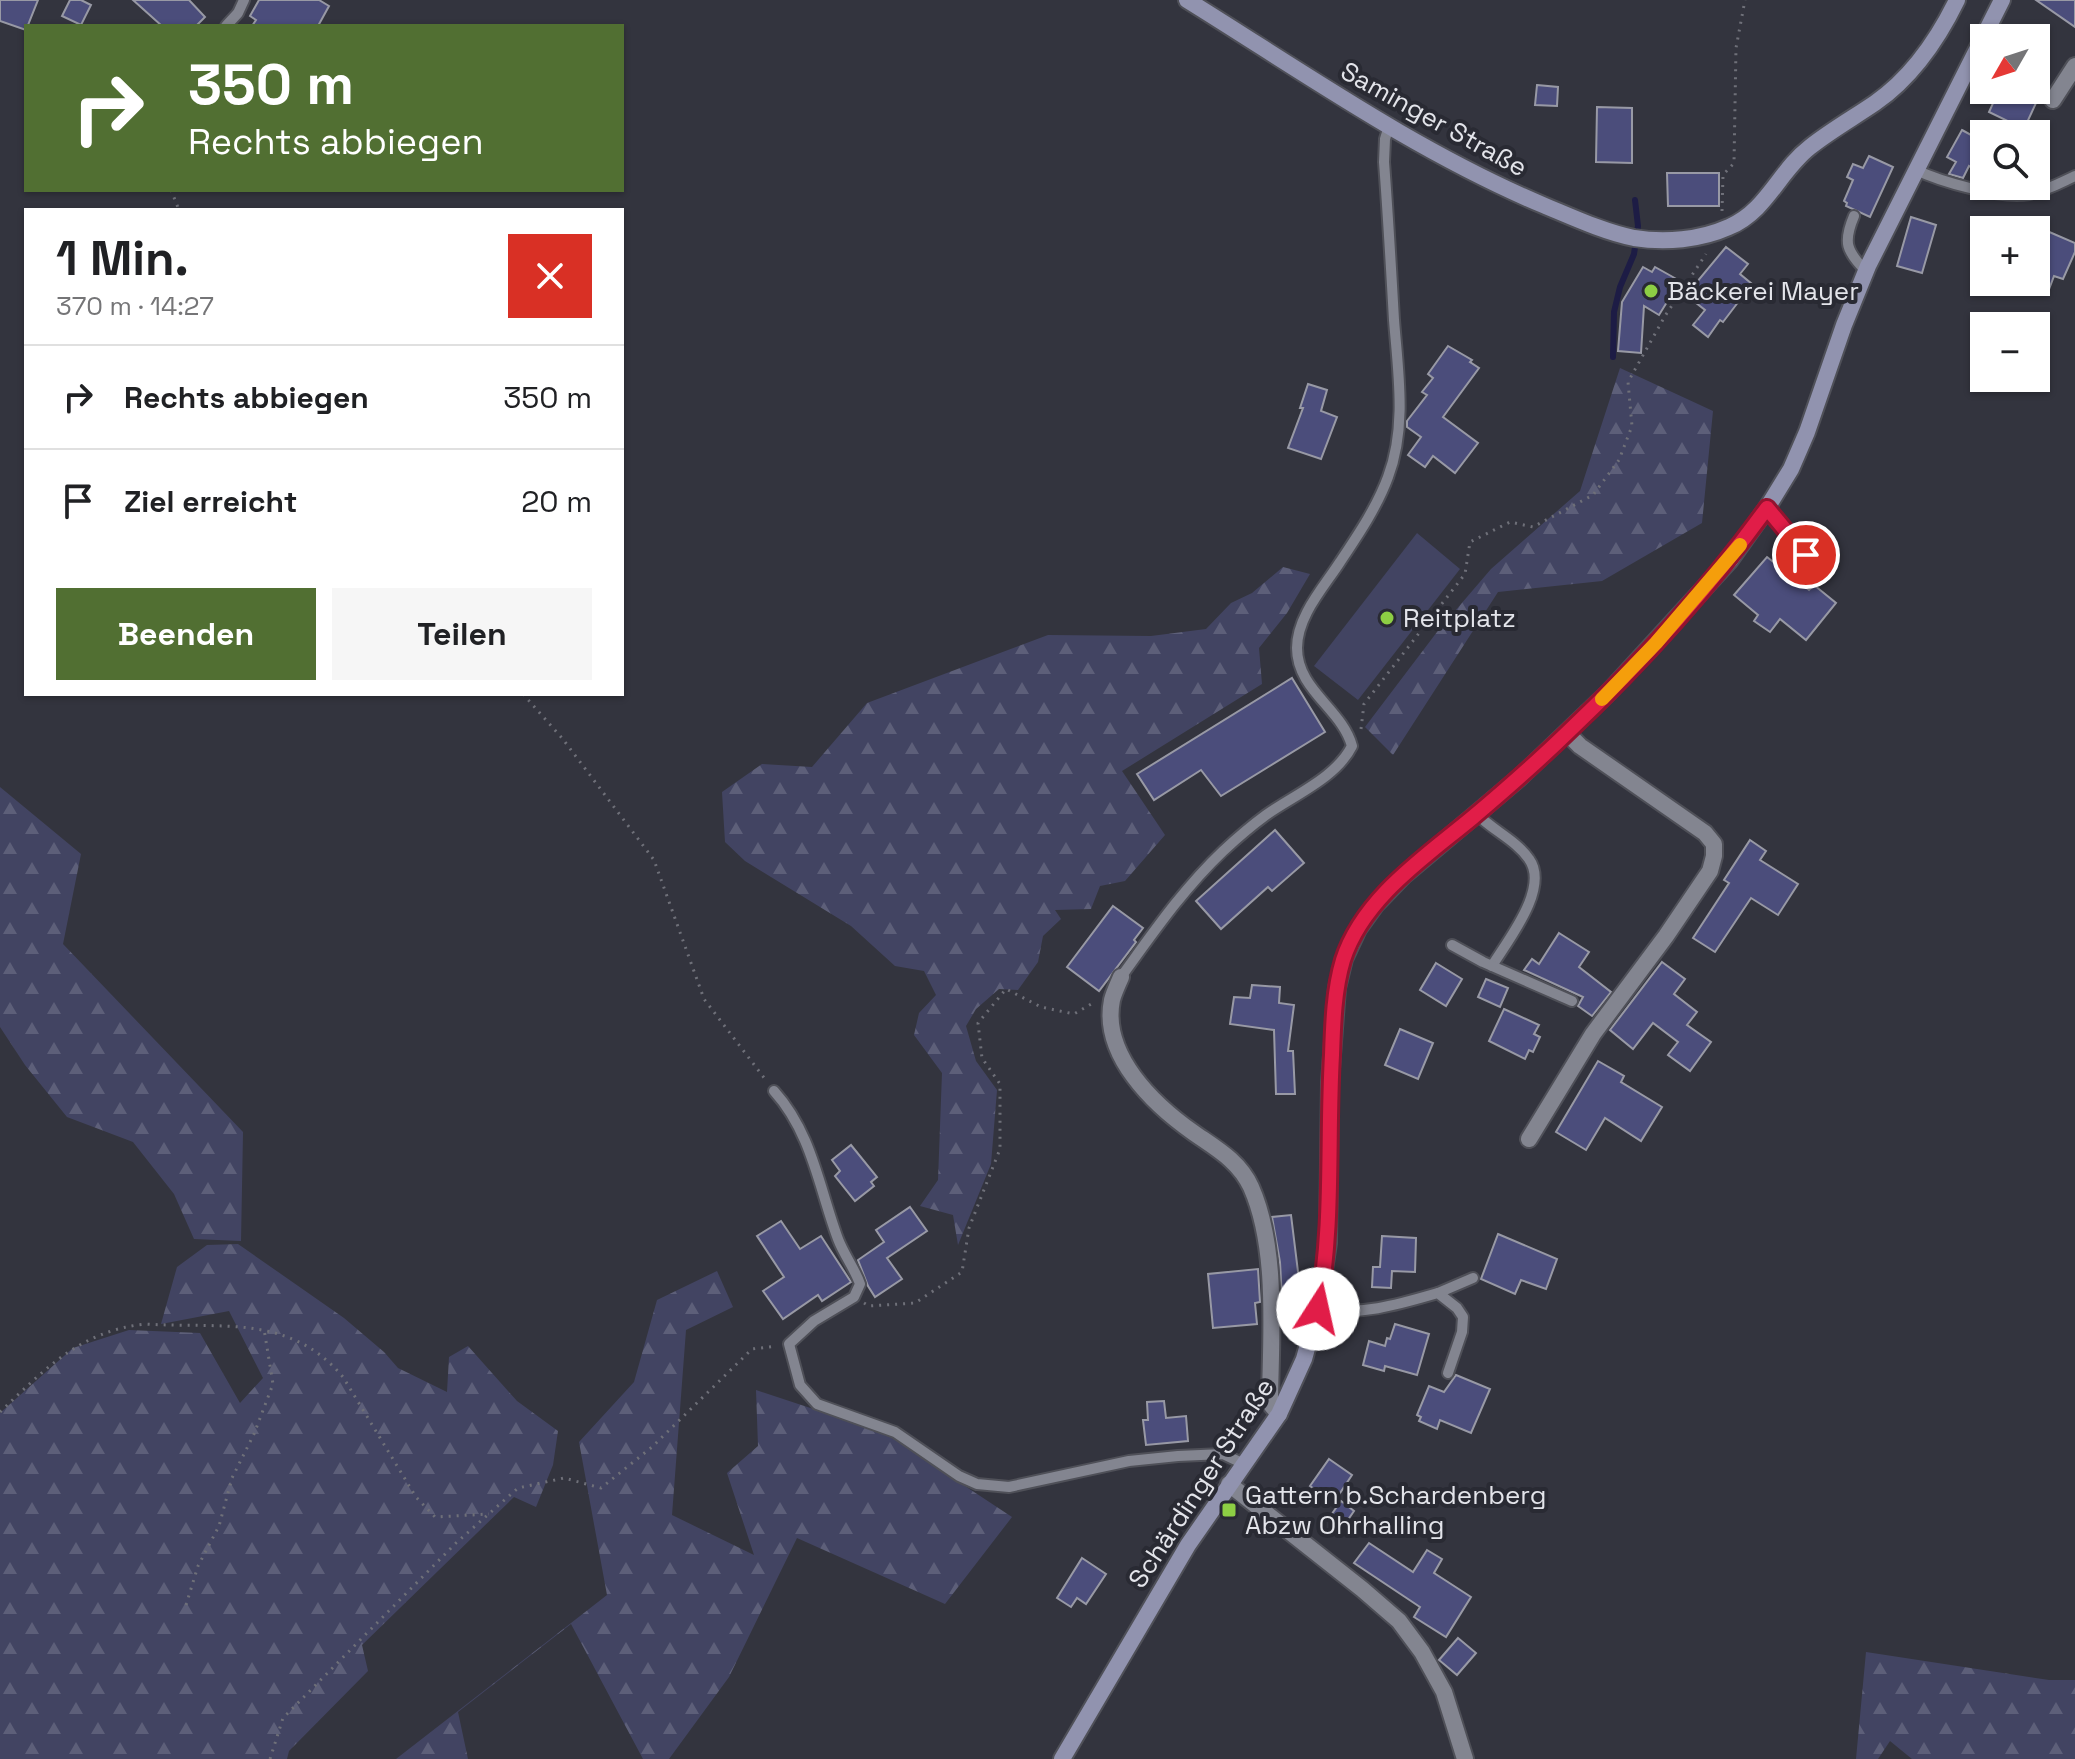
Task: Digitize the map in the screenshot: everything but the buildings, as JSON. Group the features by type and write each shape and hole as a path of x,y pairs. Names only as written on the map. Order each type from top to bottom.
{"main road":[{"name":"Saminger Straße","path":"1187,0 1389,126 1492,183 1618,234 1650,240 1682,240 1722,230 1748,217 1764,202 1799,156 1896,85 1915,67 1957,0"},
{"name":"Schärdinger Straße","path":"1062,1759 1173,1569 1279,1414 1304,1359 1318,1309 1328,1243 1334,1020 1344,959 1358,929 1376,904 1404,875 1567,733 1656,643 1730,560 1767,508 1791,469 1807,432 1866,271 1914,169 2002,0"}],"street":[{"path":"2053,100 2075,66"},
{"path":"1529,1139 1593,1034 1710,871 1714,856 1714,844 1705,833 1580,746 1567,733"},
{"path":"1121,977 1112,999 1111,1020 1116,1043 1126,1064 1169,1114 1228,1156 1241,1169 1251,1187 1265,1241 1271,1310 1270,1398 1279,1414"},
{"path":"1229,1484 1399,1621 1422,1652 1444,1692 1465,1759"}],"lane":[{"path":"228,24 244,0"},
{"path":"1121,977 1182,894 1223,852 1263,817 1346,759 1352,746 1349,736 1309,684 1299,664 1297,637 1306,614 1373,509 1394,454 1400,402 1384,162 1389,126"},
{"path":"1914,169 1955,185 2027,195 2075,176"},
{"path":"1854,216 1846,239 1852,257 1866,271"},
{"path":"1767,508 1806,555 1808,570"},
{"path":"1477,814 1488,826 1519,848 1535,871 1534,892 1492,966"},
{"path":"1452,945 1572,1001"},
{"path":"774,1091 786,1104 806,1138 839,1241 860,1284 854,1297 814,1321 789,1344 800,1385 817,1404 895,1432 959,1476 977,1484 1009,1487 1129,1461 1178,1456 1223,1454 1244,1464"},
{"path":"1318,1309 1342,1313 1384,1309 1438,1293 1473,1278"},
{"path":"1438,1293 1463,1317 1462,1332 1448,1373"}],"path":[{"path":"1722,230 1723,175 1734,163 1736,48 1745,0"},
{"path":"1361,732 1364,704 1465,574 1470,542 1510,522 1533,527 1559,514 1593,495 1619,460 1632,426 1628,382 1665,316 1706,254"},
{"path":"525,696 562,738 654,860 704,999 774,1091"},
{"path":"854,1297 869,1306 915,1303 962,1272 969,1228 1000,1149 1000,1084 982,1058 978,1023 1006,989 1041,1007 1074,1014 1088,1008 1099,997"},
{"path":"0,1412 76,1346 115,1329 145,1324 264,1329 296,1340 331,1363 343,1377 416,1497 435,1517 489,1514"},
{"path":"186,1605 198,1566 219,1526 232,1478 254,1434 273,1384 264,1329"},
{"path":"270,1759 283,1718 425,1573 518,1488 564,1478 601,1488 652,1447 752,1349 789,1344"}],"green space":[{"path":"1620,368 1713,411 1702,523 1602,581 1498,592 1393,755 1365,727 1437,632 1491,569 1580,491"},
{"name":"Reitplatz","path":"1417,533 1460,569 1358,700 1314,666"},
{"path":"1283,567 1310,574 1287,613 1259,648 1262,684 1122,771 1165,835 1125,881 1100,886 1091,909 1055,910 1061,919 1043,936 1038,962 1018,990 999,989 976,1009 966,1026 976,1061 997,1090 991,1164 958,1245 953,1215 920,1206 938,1180 942,1073 914,1035 919,1013 936,995 924,971 895,966 851,926 745,861 725,842 722,792 762,764 812,767 867,703 1048,635 1151,636 1206,629 1231,603 1252,593"},
{"path":"0,787 81,854 63,944 243,1132 241,1241 194,1239 174,1194 133,1142 67,1117 25,1065 0,1027"},
{"path":"238,1244 344,1318 398,1368 447,1392 449,1357 468,1346 517,1401 558,1431 553,1465 536,1507 514,1497 362,1645 368,1671 289,1751 287,1759 0,1759 0,1413 73,1348 129,1330 200,1333 240,1403 263,1378 229,1311 161,1324 177,1267 207,1245"},
{"path":"717,1271 733,1307 686,1330 672,1515 754,1555 727,1473 758,1446 756,1390 883,1432 1012,1517 945,1604 797,1538 729,1677 669,1759 643,1759 571,1624 458,1712 468,1759 396,1759 607,1595 579,1442 634,1382 657,1300"},
{"path":"1866,1652 2049,1680 2075,1680 2075,1759 1912,1759 1890,1741 1878,1759 1856,1759"}],"waterway":[{"path":"1613,357 1614,312 1620,287 1634,254 1638,226 1635,200"}],"slow traffic":[{"path":"1602,699 1656,643 1740,545"}],"place":[{"name":"Bäckerei Mayer","path":"1651,291"},
{"name":"Reitplatz","path":"1387,618"},
{"name":"Gattern b.Schardenberg Abzw Ohrhalling","path":"1229,1510"}],"route":[{"path":"1318,1309 1328,1243 1330,1082 1337,988 1344,959 1358,929 1376,904 1404,875 1519,778 1608,693 1730,560 1767,508 1806,555"}]}
